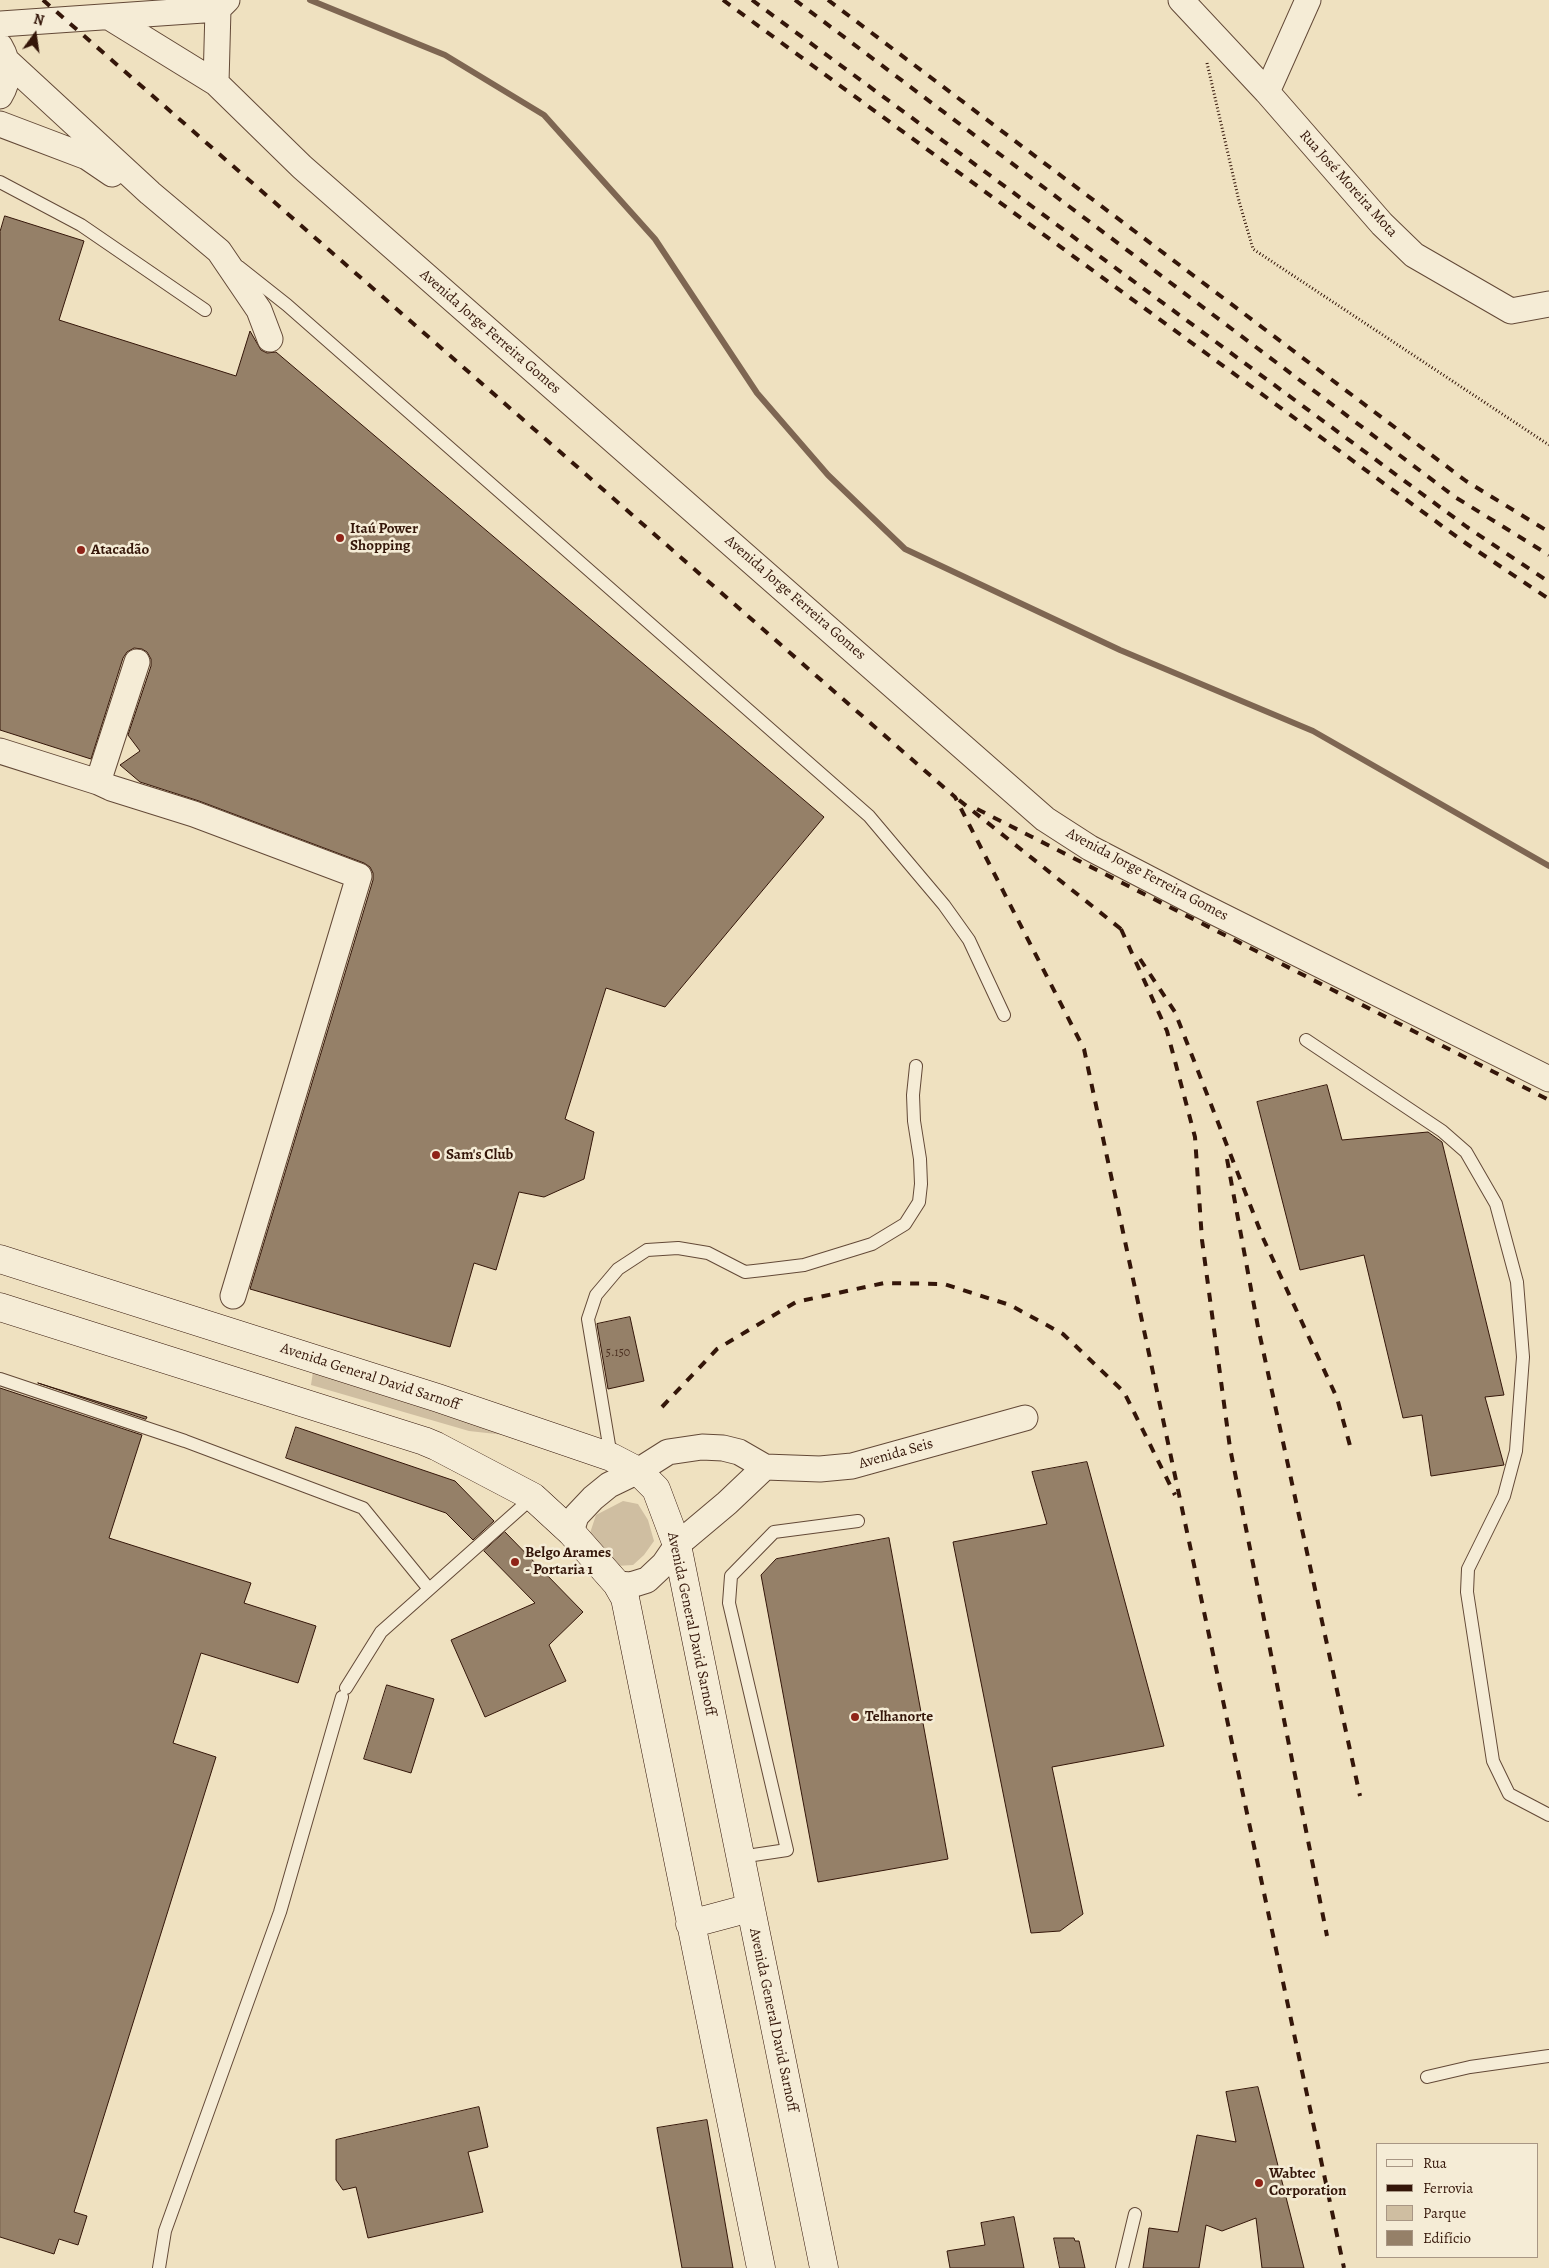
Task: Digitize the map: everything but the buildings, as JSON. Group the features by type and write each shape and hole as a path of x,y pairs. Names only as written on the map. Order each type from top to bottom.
{"main road":[{"name":"Avenida General David Sarnoff","path":"0,1259 438,1398 611,1456 638,1471 656,1489 677,1546 824,2268"},
{"path":"0,1308 424,1441 533,1498 571,1532 617,1584 625,1598 761,2268"},
{"path":"690,1924 750,1908"}],"street":[{"name":"Rua José Moreira Mota","path":"1181,0 1267,92 1382,224 1414,255 1511,311 1549,304"},
{"path":"1267,92 1308,0"},
{"path":"0,24 109,17 222,5 216,83"},
{"name":"Avenida Jorge Ferreira Gomes","path":"109,17 216,83 302,167 1046,819 1090,848 1549,1079"},
{"path":"0,96 8,75 4,54 17,34 42,21"},
{"path":"4,54 150,193 219,251 259,310 270,339"},
{"path":"0,124 87,157 129,184 150,193"},
{"path":"106,787 137,662"},
{"path":"0,751 106,787 194,814 360,876 233,1296"},
{"name":"Avenida Seis","path":"571,1532 576,1516 593,1498 609,1485 638,1471 668,1452 702,1447 723,1448 739,1452 765,1467 820,1470 852,1466 1025,1418"},
{"path":"617,1584 631,1585 647,1580 664,1564 677,1546 765,1467"}],"lane":[{"path":"0,182 81,225 205,310"},
{"path":"219,251 288,305 869,816 944,905 969,940 1004,1015"},
{"path":"1306,1040 1442,1131 1466,1152 1496,1204 1517,1282 1522,1366 1516,1451 1504,1496 1468,1569 1468,1592 1493,1761 1509,1794 1549,1815"},
{"path":"611,1456 588,1319 596,1295 618,1269 647,1250 678,1248 708,1253 745,1272 804,1265 872,1244 905,1224 919,1202 921,1184 920,1159 914,1121 913,1095 916,1066"},
{"path":"0,1379 185,1441 363,1508 429,1589"},
{"path":"159,2268 165,2231 280,1912 344,1693 381,1632 533,1498"},
{"path":"740,1857 787,1850 729,1603 731,1576 774,1532 858,1521"},
{"path":"1427,2077 1470,2067 1549,2056"},
{"path":"1122,2268 1135,2214"}],"path":[{"path":"1206,56 1239,200 1253,249 1549,445"}],"green space":[{"path":"314,1365 514,1436 469,1431 311,1385"},
{"path":"623,1501 638,1504 648,1520 654,1541 644,1555 633,1565 616,1566 589,1536 596,1515"}],"waterway":[{"path":"310,0 445,55 544,115 655,239 757,393 828,475 905,549 1120,650 1313,731 1549,866"}],"railway":[{"path":"43,0 955,797 1084,1049 1344,2268"},
{"path":"723,0 1464,542 1549,599"},
{"path":"752,0 1467,527 1549,582"},
{"path":"795,0 1455,497 1549,555"},
{"path":"828,0 1466,481 1549,532"},
{"path":"959,800 1121,929 1124,934"},
{"path":"977,809 1549,1100"},
{"path":"1121,929 1167,1031 1195,1137 1202,1240 1230,1448 1327,1936"},
{"path":"1140,959 1175,1012 1263,1238 1337,1398 1352,1453"},
{"path":"1227,1159 1258,1327 1360,1796"},
{"path":"662,1407 717,1349 796,1302 884,1283 944,1284 1010,1305 1063,1334 1124,1392 1175,1495"}],"place":[{"name":"Itaú Power Shopping","path":"340,538"},
{"name":"Atacadão","path":"81,550"},
{"name":"Sam's Club","path":"436,1155"},
{"name":"Belgo Arames - Portaria 1","path":"515,1562"},
{"name":"Telhanorte","path":"855,1717"},
{"name":"Wabtec Corporation","path":"1259,2183"}]}
